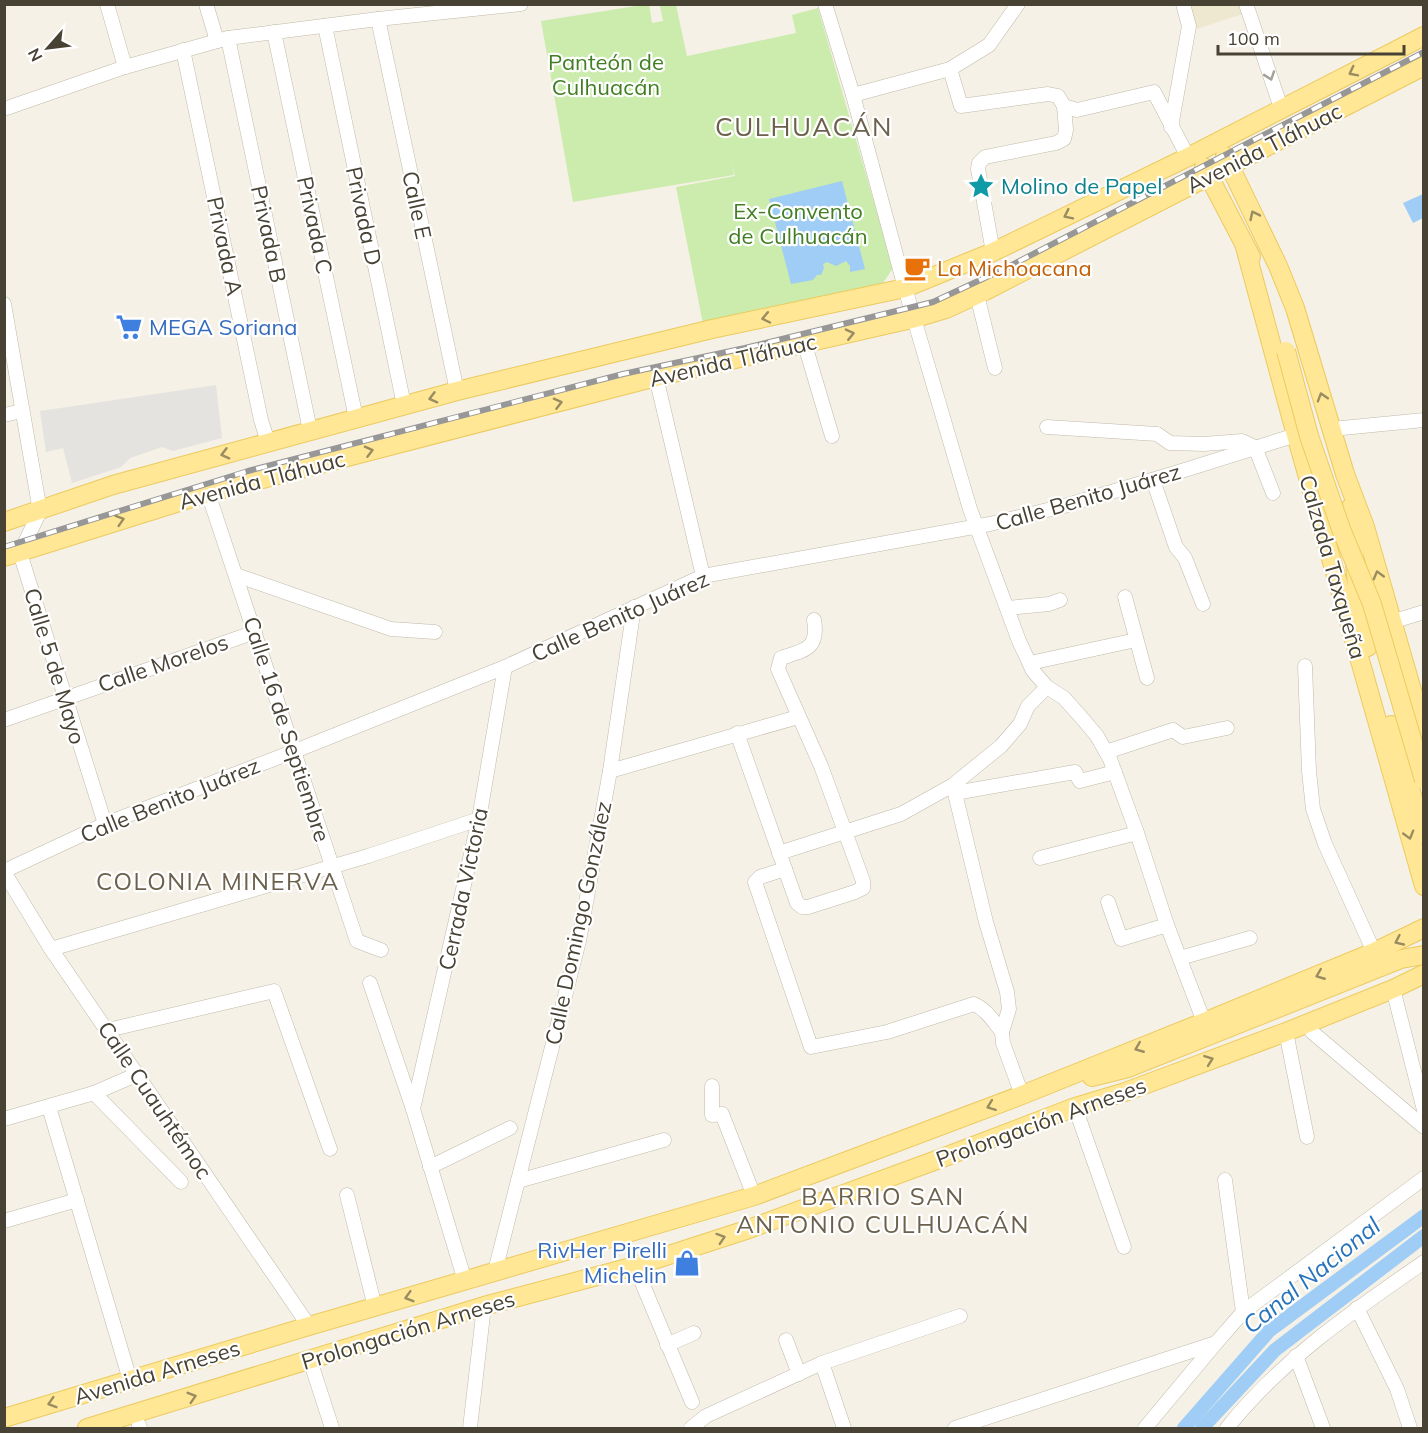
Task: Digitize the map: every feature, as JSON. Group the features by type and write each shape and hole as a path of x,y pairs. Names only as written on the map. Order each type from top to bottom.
{"main road":[{"name":"Avenida Tláhuac","path":"4,522 113,485 457,391 712,329 905,288 993,252 1424,36"},
{"name":"Avenida Tláhuac","path":"12,555 208,493 656,377 805,345 946,309 1424,66"},
{"name":"Calzada Taxqueña","path":"1218,141 1278,266 1294,308 1345,474 1365,527 1424,732"},
{"name":"Calzada Taxqueña","path":"1192,154 1208,176 1245,247 1266,281 1312,447 1341,529 1372,604 1424,780"},
{"name":"Calzada Taxqueña","path":"1245,247 1424,886"},
{"name":"Calzada Taxqueña","path":"1345,474 1353,528 1359,608 1370,658 1424,835"},
{"path":"69,501 81,532"},
{"name":"Prolongación Arneses","path":"309,1326 754,1196 1022,1095 1374,952 1424,928"},
{"path":"1046,1085 1084,1079 1128,1068 1401,959 1424,955"},
{"name":"Prolongación Arneses","path":"139,1423 310,1360 484,1306 635,1266 746,1230 1075,1107 1125,1092 1286,1032 1394,989 1424,974"},
{"name":"Avenida Arneses","path":"4,1418 309,1326"},
{"name":"Avenida Arneses","path":"87,1428 139,1423"}],"street":[{"path":"107,4 125,67"},
{"name":"Privada B","path":"206,4 223,40 310,430"},
{"path":"4,109 125,67 223,40 443,9 521,4"},
{"path":"825,4 853,94 905,288 976,527 1018,641 1036,677 1064,698 1082,717 1107,752 1137,833 1167,925 1204,1022"},
{"path":"853,94 950,69 988,45 1018,4"},
{"path":"1171,127 1188,22 1183,4"},
{"path":"1246,4 1281,108"},
{"name":"Calle E","path":"378,19 457,391"},
{"name":"Privada D","path":"325,26 404,405"},
{"name":"Privada C","path":"274,32 356,418"},
{"name":"Privada A","path":"183,50 261,420 268,442"},
{"path":"950,69 961,106 1048,94 1058,96 1064,106 1066,130 1064,139 1056,143 985,157 979,163 978,169 993,252"},
{"path":"1064,106 1077,110 1154,92 1171,127 1192,154"},
{"path":"976,295 995,368"},
{"path":"4,304 40,510 12,555"},
{"path":"805,345 832,436"},
{"path":"656,377 703,576"},
{"path":"4,415 22,411"},
{"path":"1332,429 1424,420"},
{"path":"1047,427 1157,434 1170,442 1204,444 1242,441 1255,447 1273,493"},
{"name":"Calle Benito Juárez","path":"4,872 105,824 504,667 703,576 976,527 1064,506 1296,435"},
{"path":"1153,480 1176,547 1185,558 1203,604"},
{"name":"Calle 16 de Septiembre","path":"208,493 357,941 381,950"},
{"name":"Calle 5 de Mayo","path":"12,555 64,698 105,824"},
{"path":"236,575 391,629 435,632"},
{"path":"1125,597 1147,678"},
{"path":"1007,608 1049,604 1060,600"},
{"name":"Calle Domingo González","path":"495,1271 579,941 610,771 634,606"},
{"path":"1391,622 1424,612"},
{"path":"737,733 797,903 802,908 863,888 863,881 821,766 778,669 781,658 808,649 813,642 816,630 814,620"},
{"name":"Calle Morelos","path":"4,720 255,632"},
{"path":"1030,663 1136,640"},
{"path":"1305,666 1309,771 1313,809 1325,844 1374,952"},
{"name":"Cerrada Victoria","path":"413,1109 479,819 504,667"},
{"path":"954,789 1001,746 1020,724 1028,706 1047,687"},
{"path":"610,771 798,717"},
{"path":"1107,752 1173,730 1183,737 1227,728"},
{"path":"779,853 901,813 954,789 1075,772 1080,781 1114,772"},
{"path":"954,789 986,922 1007,992 1009,1009 1002,1032 1003,1043 1022,1095"},
{"path":"51,949 332,867 479,819"},
{"path":"1040,858 1137,833"},
{"path":"785,869 760,877 755,882 811,1047 887,1032 974,1004 990,1016 1002,1032"},
{"name":"Calle Cuauhtémoc","path":"4,872 51,949 309,1326"},
{"path":"1108,902 1120,939 1167,925"},
{"path":"1180,958 1250,938"},
{"path":"370,983 413,1109 465,1281"},
{"path":"1394,989 1424,1110"},
{"path":"108,1030 274,991 330,1149"},
{"path":"1286,1032 1306,1137"},
{"path":"1312,1032 1424,1127"},
{"path":"4,1119 94,1094 138,1074"},
{"path":"712,1086 712,1116 722,1114 754,1196"},
{"path":"94,1094 181,1182"},
{"path":"49,1107 130,1380"},
{"path":"1075,1107 1124,1246"},
{"path":"430,1167 510,1128"},
{"path":"518,1181 664,1140"},
{"path":"1145,1428 1244,1312 1424,1178"},
{"path":"1225,1180 1244,1312"},
{"path":"347,1194 375,1306"},
{"path":"4,1221 77,1200"},
{"path":"1227,1428 1253,1398 1296,1356 1357,1308 1424,1262"},
{"path":"635,1266 692,1402"},
{"path":"470,1428 484,1306"},
{"path":"1357,1308 1397,1389 1410,1428"},
{"path":"691,1428 706,1416 822,1363 960,1316"},
{"path":"667,1345 694,1333"},
{"path":"786,1340 799,1374"},
{"path":"955,1428 1216,1343"},
{"path":"1296,1356 1323,1428"},
{"path":"310,1360 332,1428"},
{"path":"822,1363 844,1428"}],"shaded area":[{"path":"1189,5 1240,5 1243,14 1197,29"},
{"path":"216,385 222,438 173,451 162,447 130,458 121,467 72,483 63,448 46,452 40,411"}],"green space":[{"name":"Ex-Convento de Culhuacán","path":"649,4 652,23 663,21 660,6 676,5 687,56 796,33 792,15 818,8 893,268 881,286 703,324 676,187 735,176 732,164 734,175 573,202 541,21"}],"water":[{"path":"842,181 865,269 850,272 850,266 846,261 836,266 827,262 823,264 821,275 817,275 813,280 791,284 769,199"},
{"path":"1423,194 1423,218 1413,223 1403,203"}],"waterway":[{"name":"Canal Nacional","path":"1184,1428 1269,1331 1424,1216"},
{"name":"Canal Nacional","path":"1202,1428 1275,1350 1424,1236"}],"railway":[{"path":"4,547 248,471 623,374 745,348 933,302 1006,268 1424,52"}],"place":[{"name":"Molino de Papel","path":"981,186"},
{"name":"La Michoacana","path":"917,268"},
{"name":"MEGA Soriana","path":"129,327"},
{"name":"RivHer Pirelli Michelin","path":"687,1263"}],"district":[{"name":"CULHUACÁN","path":"804,126"},
{"name":"COLONIA MINERVA","path":"218,881"},
{"name":"BARRIO SAN ANTONIO CULHUACÁN","path":"883,1210"}],"park label":[{"name":"Panteón de Culhuacán","path":"606,74"}]}
